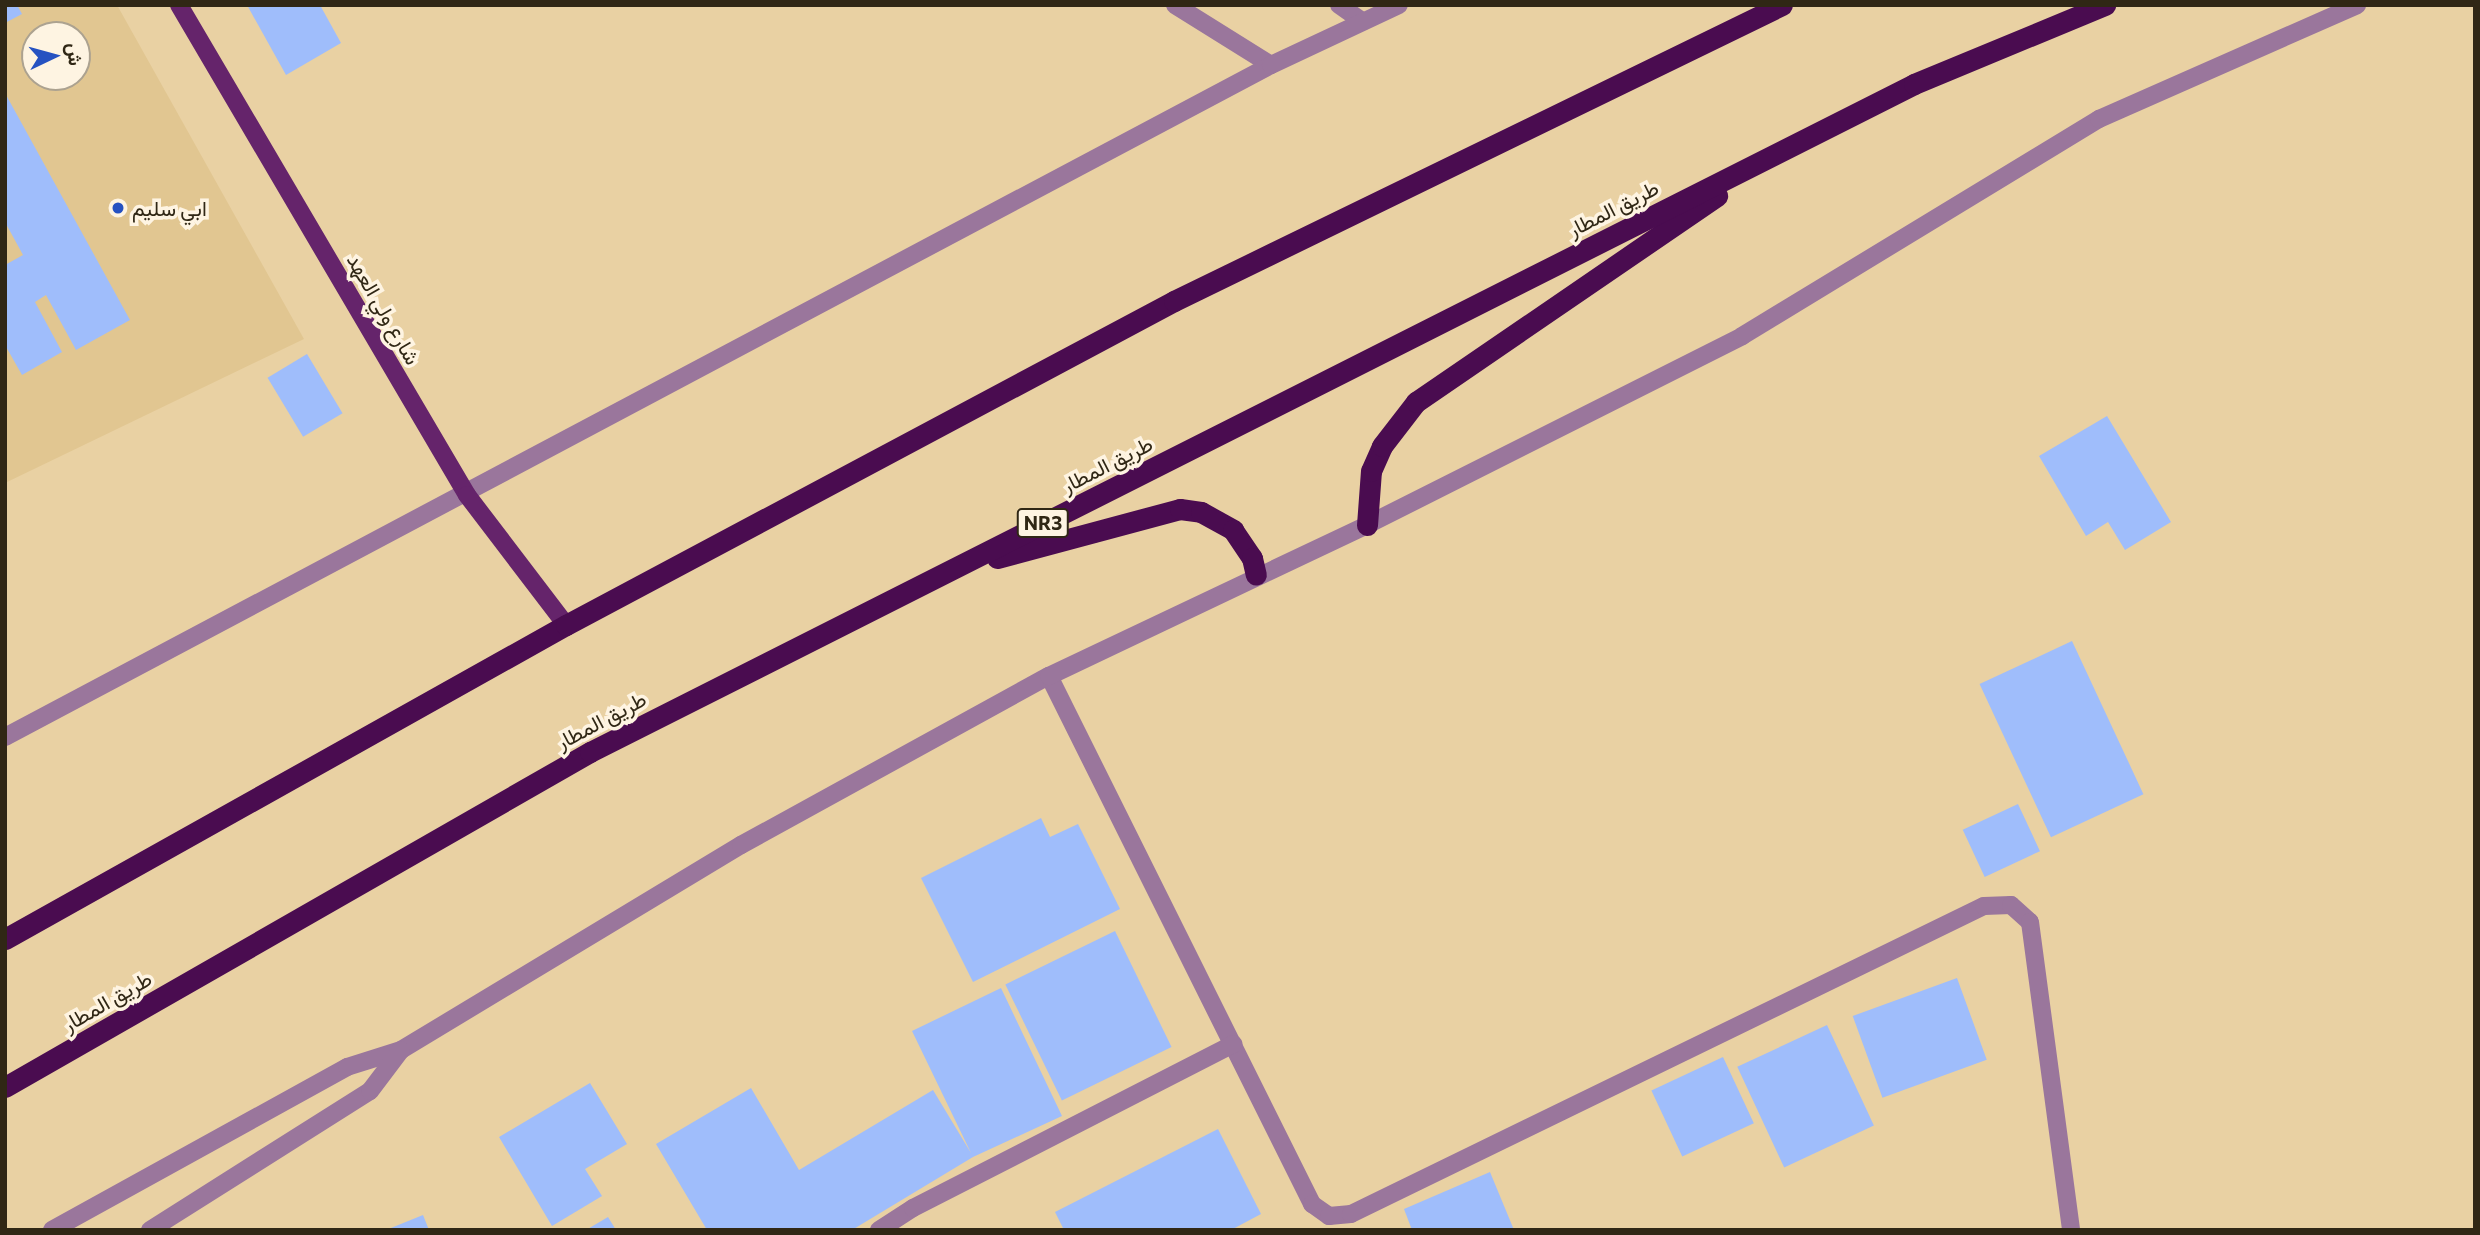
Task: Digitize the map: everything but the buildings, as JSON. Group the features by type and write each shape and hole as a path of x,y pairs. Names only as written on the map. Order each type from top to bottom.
{"highway":[{"path":"5,939 566,625 1174,301 1782,5"},
{"name":"طريق المطار","path":"5,1087 590,752 1914,85 2105,5"},
{"path":"1367,525 1367,498 1381,446 1416,402 1785,150"},
{"path":"948,571 1180,509 1200,512 1233,530 1252,558 1256,575"}],"main road":[{"name":"شارع ولي العهد","path":"179,5 467,495 566,625"}],"street":[{"path":"1175,5 1271,65"},
{"path":"1339,5 1363,22"},
{"path":"5,737 467,495 1271,65 1399,5"},
{"path":"52,1230 347,1067 401,1050 741,845 1049,676 1256,575 1367,525 1742,336 2099,119 2357,5"},
{"path":"1049,676 1312,1204 1328,1216 1351,1214 1984,906 2011,905 2030,922 2071,1230"},
{"path":"880,1230 913,1208 1234,1044"},
{"path":"150,1230 370,1091 401,1050"}],"shaded area":[{"name":"ابي سليم","path":"5,5 117,5 304,339 5,483"}],"place":[{"name":"ابي سليم","path":"118,208"}]}
